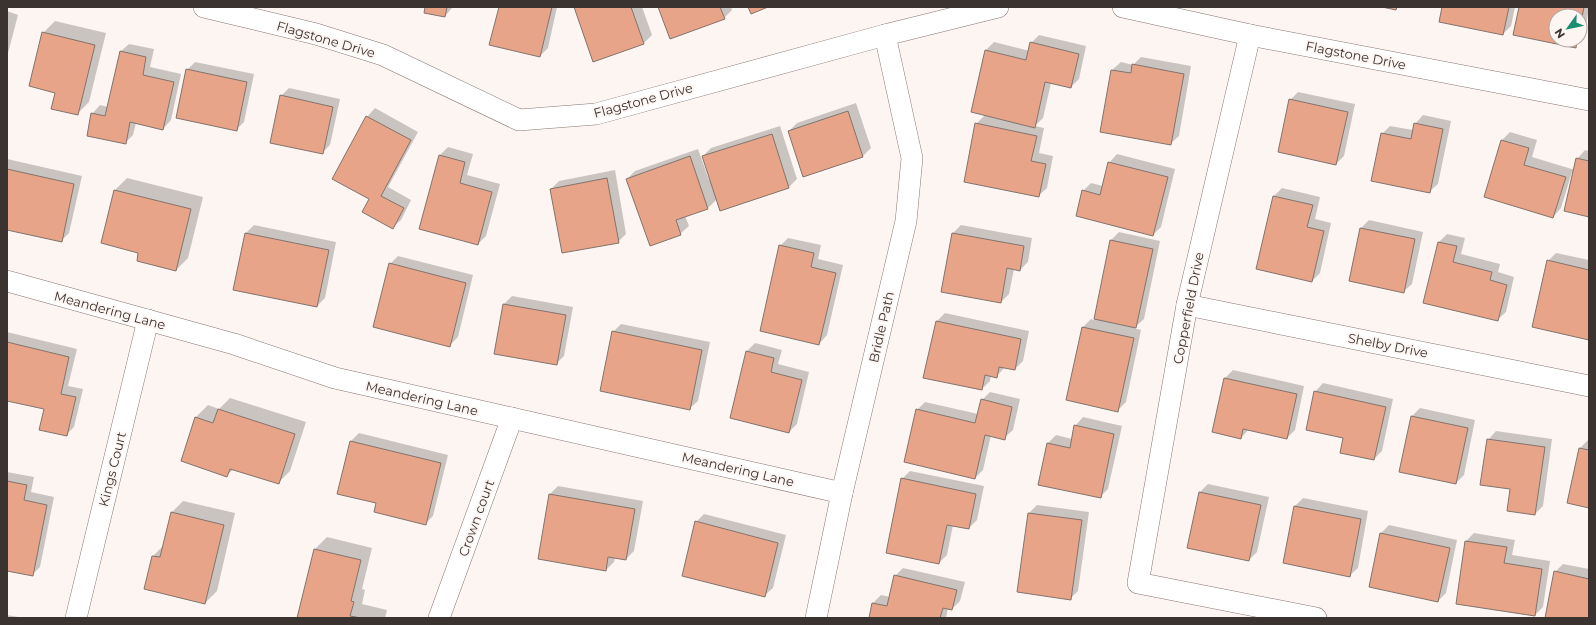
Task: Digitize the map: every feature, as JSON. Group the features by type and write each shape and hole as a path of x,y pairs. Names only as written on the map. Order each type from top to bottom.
{"street":[{"name":"Flagstone Drive","path":"204,7 316,34 383,55 519,120 596,114 885,35 998,7"},
{"name":"Flagstone Drive","path":"1123,7 1250,35 1589,100"},
{"name":"Bridle Path","path":"816,618 842,493 906,221 912,158 885,35"},
{"name":"Copperfield Drive","path":"1250,35 1187,305 1138,583 1316,618"},
{"name":"Meandering Lane","path":"7,281 234,344 335,378 842,493"},
{"name":"Shelby Drive","path":"1187,305 1589,386"},
{"name":"Kings Court","path":"76,618 148,320"},
{"name":"Crown court","path":"439,618 512,418"}],"building":[{"path":"425,7 447,7 445,17 424,13"},
{"path":"499,7 552,7 540,57 489,45"},
{"path":"574,7 631,7 644,44 593,62"},
{"path":"658,7 720,7 725,19 670,39"},
{"path":"748,7 768,7 751,14"},
{"path":"1382,7 1397,7 1396,10"},
{"path":"1442,7 1509,7 1503,35 1439,22"},
{"path":"1519,7 1584,7 1548,8 1548,42 1513,35"},
{"path":"42,32 95,45 78,115 51,109 55,93 29,86"},
{"path":"1030,42 1079,54 1071,88 1045,82 1035,128 971,112 985,50 1026,60"},
{"path":"120,51 146,57 143,75 174,82 163,130 130,122 126,144 87,136 91,113 105,116"},
{"path":"1132,64 1184,74 1171,145 1100,132 1111,70 1131,73"},
{"path":"186,69 247,82 237,131 176,118"},
{"path":"280,95 333,107 323,154 270,143"},
{"path":"1289,99 1348,112 1336,165 1278,152"},
{"path":"848,111 863,157 803,177 788,131"},
{"path":"366,116 411,140 381,196 404,208 393,229 362,212 369,199 332,179"},
{"path":"975,123 1037,136 1031,161 1046,164 1039,197 964,182"},
{"path":"1414,123 1443,129 1430,193 1371,181 1381,133 1411,139"},
{"path":"772,134 789,188 720,211 702,156"},
{"path":"1501,140 1529,148 1524,165 1566,177 1553,218 1484,197"},
{"path":"439,155 465,162 460,183 492,192 478,245 419,229"},
{"path":"690,156 708,209 676,220 681,235 650,246 626,179"},
{"path":"1576,158 1589,161 1589,217 1564,211"},
{"path":"1108,162 1168,177 1153,236 1076,216 1082,190 1100,195"},
{"path":"7,169 74,184 62,242 7,230"},
{"path":"607,178 619,243 562,253 550,189"},
{"path":"114,190 191,209 176,271 137,261 138,253 101,243"},
{"path":"1273,196 1313,205 1307,227 1324,231 1312,282 1256,269"},
{"path":"1360,228 1415,239 1404,293 1349,281"},
{"path":"245,233 329,250 317,307 233,290"},
{"path":"952,233 1024,246 1020,271 1007,268 1001,303 941,292"},
{"path":"1110,240 1153,249 1136,328 1094,319"},
{"path":"1438,242 1457,246 1453,262 1492,272 1490,280 1507,285 1498,321 1423,303"},
{"path":"779,245 814,253 811,267 836,273 819,345 760,331"},
{"path":"1547,260 1589,270 1589,340 1532,327"},
{"path":"389,263 466,283 450,347 373,327"},
{"path":"503,304 566,315 557,365 494,354"},
{"path":"936,321 1021,339 1015,370 999,367 997,378 985,375 982,390 923,378"},
{"path":"1082,327 1134,338 1118,412 1066,400"},
{"path":"612,331 702,350 690,410 600,391"},
{"path":"7,342 69,357 61,394 76,397 67,436 39,430 44,409 7,401"},
{"path":"746,351 774,358 771,372 802,380 789,433 730,418"},
{"path":"1224,378 1297,394 1287,439 1243,429 1241,439 1212,432"},
{"path":"1314,391 1386,407 1374,460 1340,453 1343,438 1306,430"},
{"path":"981,399 1012,407 1005,440 985,435 975,479 904,462 916,409 975,423"},
{"path":"218,409 295,434 279,484 230,469 227,477 181,461 195,417 213,423"},
{"path":"1411,416 1468,428 1456,484 1399,472"},
{"path":"1074,425 1114,434 1101,498 1038,485 1047,443 1070,448"},
{"path":"1487,439 1545,447 1535,515 1507,511 1510,489 1480,485"},
{"path":"350,441 441,463 426,525 374,512 376,503 337,494"},
{"path":"1579,448 1589,450 1589,508 1567,503"},
{"path":"901,478 976,494 969,529 947,525 939,564 886,553"},
{"path":"7,481 27,485 24,500 47,505 33,576 7,571"},
{"path":"1199,492 1261,505 1249,561 1187,548"},
{"path":"549,494 635,509 626,560 608,557 606,571 538,559"},
{"path":"1294,506 1361,519 1350,577 1283,563"},
{"path":"171,512 224,525 205,604 144,589 152,556 160,557"},
{"path":"1028,513 1082,520 1071,600 1017,592"},
{"path":"695,521 778,543 765,597 682,576"},
{"path":"1380,533 1450,548 1438,602 1369,587"},
{"path":"1465,541 1507,547 1504,563 1542,569 1535,616 1456,604"},
{"path":"314,549 361,560 351,601 354,602 350,616 361,618 297,618"},
{"path":"1554,571 1589,579 1589,618 1545,618"},
{"path":"894,575 957,590 952,610 943,608 940,618 869,618 872,603 887,606"}]}
